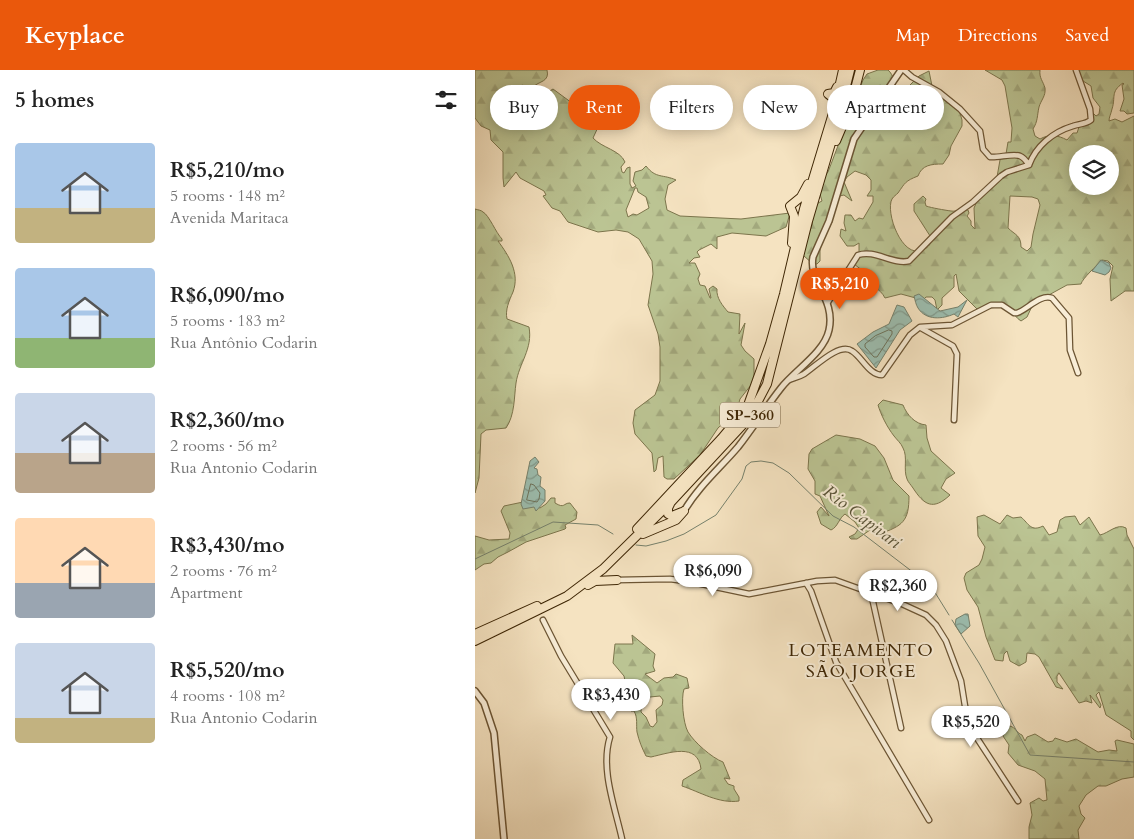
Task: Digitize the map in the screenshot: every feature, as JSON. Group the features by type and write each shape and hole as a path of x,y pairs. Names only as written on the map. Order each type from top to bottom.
{"highway":[{"name":"SP-360","path":"475,642 567,596 579,588 631,543 749,418 767,384 808,222 850,70"},
{"path":"826,158 834,147 850,108 860,70"},
{"name":"SP-360","path":"475,633 544,603 572,587 603,563 721,439 747,408 763,366 784,294 800,226 834,110 833,98 828,94 835,92 842,73"},
{"path":"792,262 794,216 790,206 801,197 817,165"},
{"path":"671,502 668,508 669,514 672,516 677,515 684,511"},
{"path":"631,543 652,529 676,520 684,511"},
{"path":"614,559 609,576 611,579 617,580"},
{"path":"567,596 595,581 617,580"}],"street":[{"path":"684,511 743,440 781,387 827,338 831,314 828,302 813,272 813,257 829,220 854,139 901,70"},
{"path":"905,70 912,77 939,92 960,109 980,131 983,149 990,157 1020,156 1029,165"},
{"path":"828,302 858,254 871,254 909,261 952,217 973,202 1001,176 1007,172 1029,165 1034,153 1054,135 1091,120 1090,109 1076,70"},
{"path":"788,380 803,374 830,355 844,348 851,350 875,374 882,375 910,335 920,327 952,325 991,305 1001,305 1017,313 1049,296 1069,318 1070,350 1078,373"},
{"path":"920,327 949,344 955,349 957,354 954,420"},
{"path":"617,580 670,579 749,594 806,583 835,580 902,604 926,615 936,625 946,641 961,681 965,706 973,732 1017,801"},
{"path":"806,583 811,591 836,662 929,820"},
{"path":"871,593 901,728"},
{"path":"543,620 561,656 610,737 606,750 607,772 622,839"},
{"path":"475,691 484,703 494,732 503,839"}],"green space":[{"path":"475,70 547,70 547,77 536,85 490,85 490,130 481,126 475,118"},
{"path":"878,70 888,70 896,85 861,85 867,74"},
{"path":"985,70 1040,70 1045,91 1033,129 1035,136 1040,139 1047,136 1057,136 1067,140 1073,133 1077,133 1079,127 1091,121 1093,113 1096,116 1099,114 1100,107 1093,98 1091,86 1080,79 1077,70 1134,70 1134,113 1127,114 1124,111 1120,111 1124,99 1123,83 1116,89 1109,121 1115,119 1122,122 1134,116 1134,291 1125,291 1111,301 1110,279 1113,266 1108,261 1102,260 1081,284 1067,285 1047,296 1043,296 1033,304 1027,317 1021,321 1005,308 977,309 959,291 956,274 954,276 954,287 942,298 942,305 937,310 935,300 932,297 926,297 923,300 901,294 885,298 874,287 859,282 859,276 863,271 854,264 859,253 859,243 854,246 847,246 840,236 841,229 846,231 845,215 851,215 855,221 859,218 863,219 873,202 873,196 867,196 871,190 871,180 866,175 855,171 844,182 852,201 844,195 835,197 832,204 832,222 820,246 820,261 817,264 813,264 804,256 800,257 812,225 814,209 822,201 820,193 821,182 828,172 844,130 944,130 944,95 949,104 962,111 960,113 962,126 951,146 949,155 943,164 925,167 918,176 910,179 892,199 890,205 893,223 902,241 908,248 915,251 922,250 930,245 932,239 914,211 914,204 923,196 926,199 926,206 951,211 968,210 967,216 975,229 974,208 978,199 997,177 1000,160 1006,154 1008,142 1011,142 1012,128 1005,86 1002,80","holes":["1010,196 1038,199 1040,205 1031,247 1027,251 1021,247 1019,238 1008,228"]},
{"path":"929,71 932,85 910,85 919,76"},
{"path":"558,93 568,100 568,130 597,130 593,138 623,158 625,162 621,167 622,172 624,173 630,167 630,184 632,188 636,186 633,181 635,172 642,170 646,166 656,175 676,180 668,185 665,199 667,210 680,216 741,219 790,213 786,227 766,236 732,233 717,237 717,249 711,244 699,250 697,252 700,257 694,258 689,263 695,263 700,274 698,279 700,285 705,286 710,298 709,289 713,286 717,289 719,299 728,312 740,314 739,334 745,323 741,345 754,359 754,377 751,385 740,399 738,406 730,417 718,428 700,455 674,479 664,477 663,456 658,458 654,472 652,453 635,434 633,423 635,410 655,395 660,381 658,334 648,305 653,274 652,261 639,239 628,232 616,230 598,232 568,222 560,211 552,208 543,196 546,195 544,191 520,178 516,172 504,187 503,152 491,140 490,130 558,130","holes":["635,188 637,188 638,192 646,197 649,208 637,215 633,214 628,217 626,210"]},
{"path":"475,209 485,214 502,239 502,241 498,241 514,271 515,285 507,309 507,319 529,327 530,335 516,383 513,412 509,423 506,428 486,430 481,434 479,478 475,493"},
{"path":"883,400 903,405 912,418 918,423 926,425 931,451 955,473 946,479 941,488 950,495 939,503 929,504 925,502 908,481 905,471 904,452 887,425 878,405"},
{"path":"836,435 860,439 875,446 884,458 893,480 909,496 906,517 899,525 879,534 870,530 857,539 851,539 849,537 855,534 859,528 845,514 831,530 821,524 817,512 821,507 829,516 820,496 815,494 815,481 808,469 809,454 812,449"},
{"path":"551,498 555,498 555,503 561,506 570,503 577,512 576,519 565,525 565,529 526,542 498,557 491,563 484,564 475,570 475,536 489,540 509,539 510,533 501,511 504,506 523,502 540,508"},
{"path":"984,515 1000,524 1007,515 1013,518 1021,517 1033,528 1043,526 1049,535 1057,532 1060,520 1065,517 1075,516 1080,525 1089,517 1100,535 1116,527 1126,528 1127,535 1134,549 1134,740 1131,737 1131,731 1106,715 1099,692 1096,695 1101,705 1100,708 1090,695 1092,703 1086,701 1079,703 1059,673 1057,682 1063,689 1056,687 1039,657 1035,654 1027,653 1026,662 1019,666 1010,661 1007,651 1004,654 1003,661 995,660 986,637 978,607 967,590 964,578 966,573 979,565 982,559 985,547 978,536 977,517"},
{"path":"632,635 655,654 653,666 655,671 645,674 657,683 664,678 673,677 676,674 687,678 689,688 684,689 683,698 686,728 699,745 723,762 730,779 724,778 728,784 734,786 739,801 724,801 682,786 683,780 701,769 699,761 689,752 682,751 651,757 646,756 638,735 634,711 631,711 633,699 627,690 624,676 613,663 615,644 633,644","holes":["642,689 650,697 660,696 663,700 662,705 656,710 657,722 653,727 650,726 646,717 641,712 642,698 640,690"]},
{"path":"1007,726 1014,728 1022,735 1025,741 1027,737 1035,734 1048,742 1053,741 1055,738 1067,742 1076,739 1098,752 1117,751 1115,741 1117,740 1134,744 1134,777 1122,779 1106,786 1098,786 1086,795 1079,806 1081,814 1085,818 1078,830 1079,839 1029,839 1032,815 1030,803 1039,798 1043,801 1047,800 1045,779 1035,771 1018,765 1008,753 1009,745 1003,736"}],"water":[{"path":"1101,260 1109,263 1111,268 1105,275 1092,271"},
{"path":"919,294 940,311 958,307 967,300 958,317 954,314 935,318 925,315 918,308 914,296"},
{"path":"897,305 904,307 912,321 900,330 876,368 857,344 873,332 889,324"},
{"path":"535,457 539,462 534,468 537,469 538,475 541,477 540,486 545,490 545,501 536,511 534,507 523,509 521,504 530,461"},
{"path":"968,614 970,626 961,634 955,625 956,619"}],"waterway":[{"name":"Rio Capivari","path":"636,545 646,546 666,541 684,534 716,515 742,479 746,466 751,462 773,463 789,473 833,516 854,527 931,586 949,615"},
{"name":"Rio Capivari","path":"475,559 553,522 598,525 613,534"},
{"name":"Rio Capivari","path":"952,620 979,663 1030,755 1134,762"}],"district":[{"name":"LOTEAMENTO SÃO JORGE","path":"861,660"}]}
